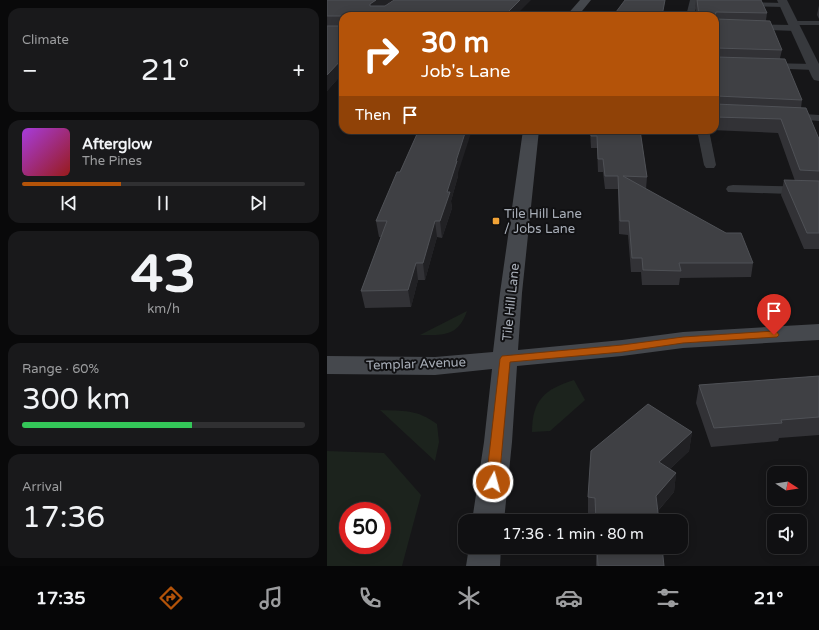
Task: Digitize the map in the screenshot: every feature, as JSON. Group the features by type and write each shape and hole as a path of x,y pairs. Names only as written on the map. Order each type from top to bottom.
{"main road":[{"path":"576,12 586,0"},
{"name":"Tile Hill Lane","path":"489,514 511,293 531,134"},
{"name":"Templar Avenue","path":"327,365 435,366 622,348 683,340 819,332"},
{"path":"483,566 484,554"}],"street":[{"path":"783,2 816,65"}],"lane":[{"path":"692,12 697,2"},
{"path":"731,3 783,2"},
{"path":"719,26 795,26 819,23"},
{"path":"761,66 816,65"},
{"path":"774,116 819,118"},
{"path":"704,134 709,166"},
{"path":"733,189 819,191"}],"shaded area":[{"path":"467,311 459,326 449,333 420,335"},
{"path":"574,380 585,400 550,431 532,432 534,412 542,397 555,387"},
{"path":"380,410 416,413 437,424 439,442 435,461"},
{"path":"327,451 384,453 421,495 402,566 327,566"}],"building":[{"path":"327,0 376,0 370,4 370,6 385,6 394,0 520,0 508,12 339,12 339,16 327,16"},
{"path":"625,0 665,0 663,12 616,12"},
{"path":"697,0 761,0 767,13 719,12 698,12"},
{"path":"719,19 770,21 782,50 719,48"},
{"path":"327,26 339,26 339,62 327,75"},
{"path":"719,57 785,59 802,100 719,96"},
{"path":"719,104 806,108 819,139 819,171 800,170 781,119 719,117"},
{"path":"417,134 465,134 447,192 450,192 440,221 435,221 423,263 416,263 408,290 361,291 387,221 376,221 397,172 400,172"},
{"path":"591,134 641,134 647,177 623,176 726,233 741,233 753,263 679,263 681,271 643,270 642,258 632,258 629,221 620,221 618,176 605,176 603,159 598,159 597,136 591,136"},
{"path":"784,180 819,181 819,233 807,233"},
{"path":"819,376 819,417 781,420 782,423 714,428 699,385"},
{"path":"648,404 692,432 659,462 676,473 656,496 658,514 596,514 595,498 588,497 591,451"},
{"path":"597,554 663,554 664,566 598,566"}],"place":[{"name":"Tile Hill Lane / Jobs Lane","path":"496,221"}],"route":[{"path":"493,482 505,359 622,348 683,340 774,335"}]}
